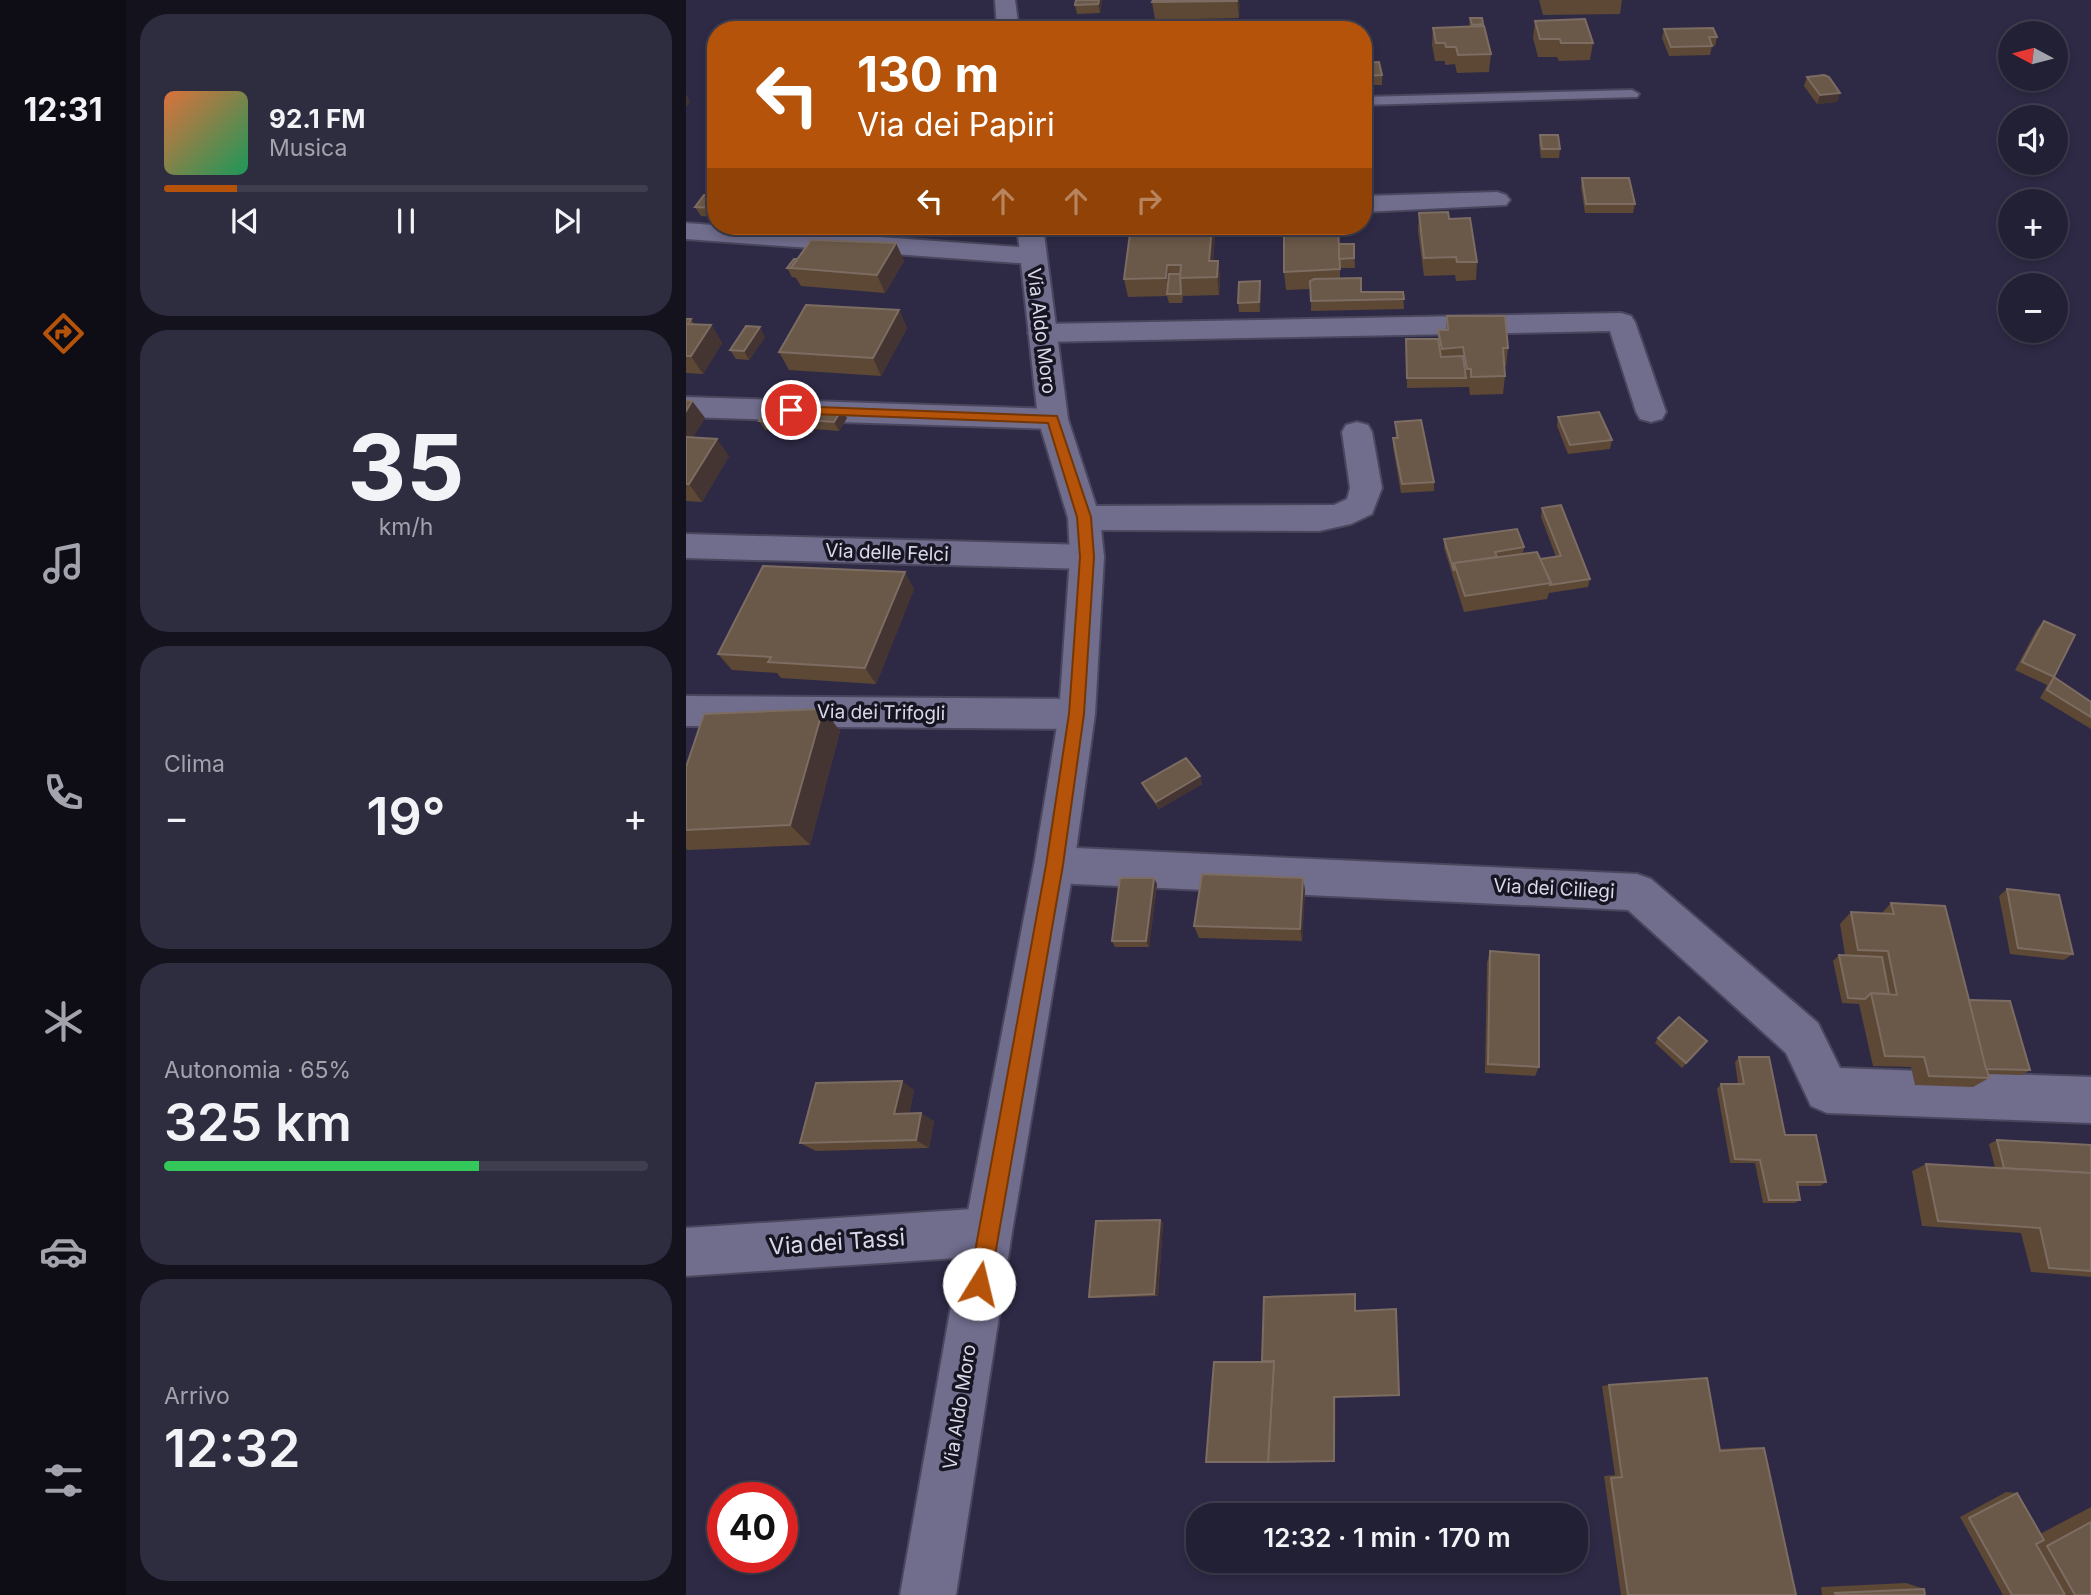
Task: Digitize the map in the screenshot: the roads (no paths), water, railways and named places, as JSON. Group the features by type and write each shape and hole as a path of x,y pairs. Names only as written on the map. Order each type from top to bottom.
{"street":[{"path":"1005,0 1007,21"},
{"path":"1372,204 1497,200"},
{"path":"686,231 707,232"},
{"path":"824,235 1031,241"},
{"name":"Via Aldo Moro","path":"928,1595 988,1232 1054,865 1077,714 1087,557 1084,517 1053,419 1031,241"},
{"path":"1042,333 1621,322 1651,412"},
{"path":"686,407 1053,419"},
{"path":"1084,517 1319,519 1340,516 1362,506 1366,488 1357,432"},
{"name":"Via delle Felci","path":"686,546 1087,557"},
{"name":"Via dei Trifogli","path":"686,711 1077,714"},
{"name":"Via dei Ciliegi","path":"1054,865 1637,892 1802,1038 1827,1090 2091,1100"},
{"name":"Via dei Tassi","path":"686,1252 988,1232"}],"lane":[{"path":"1372,101 1632,94"}]}
